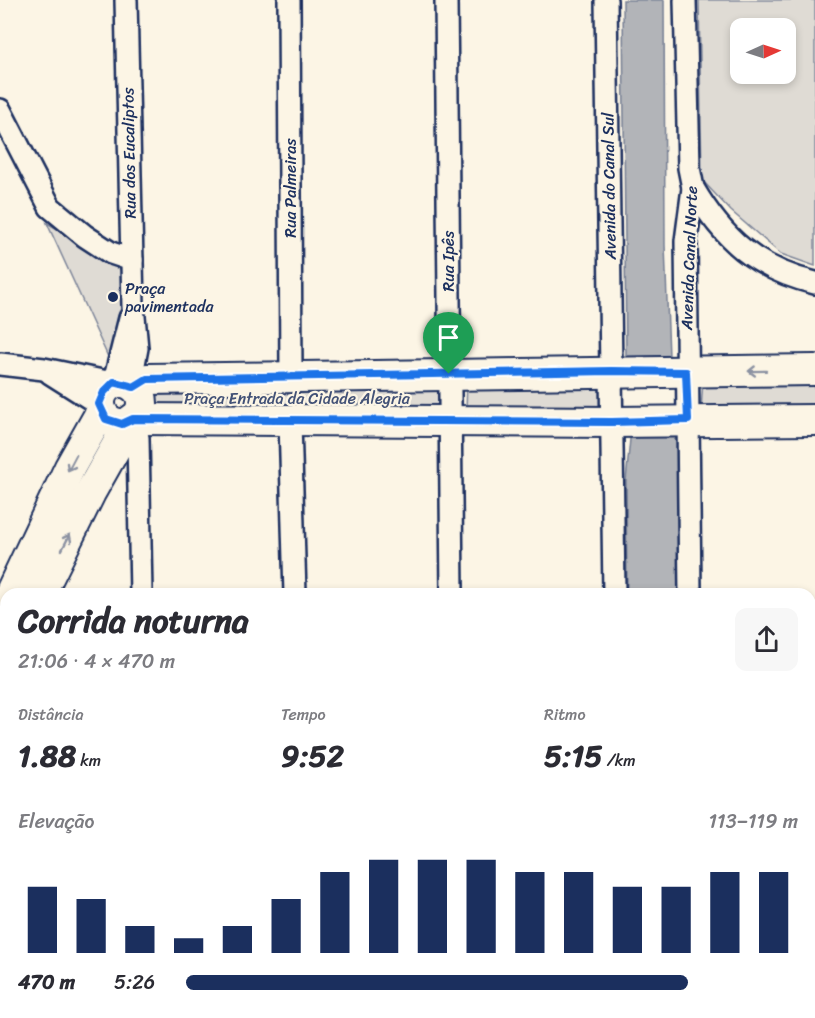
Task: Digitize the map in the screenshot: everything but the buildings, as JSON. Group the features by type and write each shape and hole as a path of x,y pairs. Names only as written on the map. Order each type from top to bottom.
{"street":[{"name":"Rua dos Eucaliptos","path":"115,392 137,348 133,306 126,0"},
{"name":"Rua Palmeiras","path":"289,0 291,376"},
{"name":"Rua Ipês","path":"447,0 452,588"},
{"name":"Avenida do Canal Sul","path":"606,0 612,422"},
{"name":"Avenida Canal Norte","path":"685,0 689,168 693,188 686,241 688,420"},
{"path":"0,110 50,207 85,236 111,253 132,260"},
{"path":"693,188 705,209 735,245 760,263 789,277 815,283"},
{"path":"0,364 45,369 69,387 115,392 147,379 815,370"},
{"path":"115,392 114,423 132,420 290,422 815,420"},
{"path":"12,588 74,460 115,392"},
{"path":"43,588 90,493 132,420"},
{"path":"132,420 138,438 141,588"},
{"path":"688,420 690,588"},
{"path":"290,422 295,588"},
{"path":"612,422 614,588"}],"green space":[{"path":"699,0 815,0 815,266 781,254 731,211 702,180"},
{"path":"47,223 129,270 114,370"},
{"path":"815,379 815,410 701,412 703,380"},
{"path":"467,380 602,383 604,410 466,413"},
{"name":"Praça Entrada da Cidade Alegria","path":"440,383 445,410 149,409 147,393"}],"shaded area":[{"path":"623,0 664,0 665,245 669,357 626,359"},
{"path":"631,429 680,432 678,588 627,588 626,481"}],"place":[{"name":"Praça pavimentada","path":"113,297"}],"route":[{"path":"686,372 688,420 290,422 133,419 122,424 106,419 99,404 104,392 114,382 122,381 134,387 147,379 449,374 686,372"}]}
